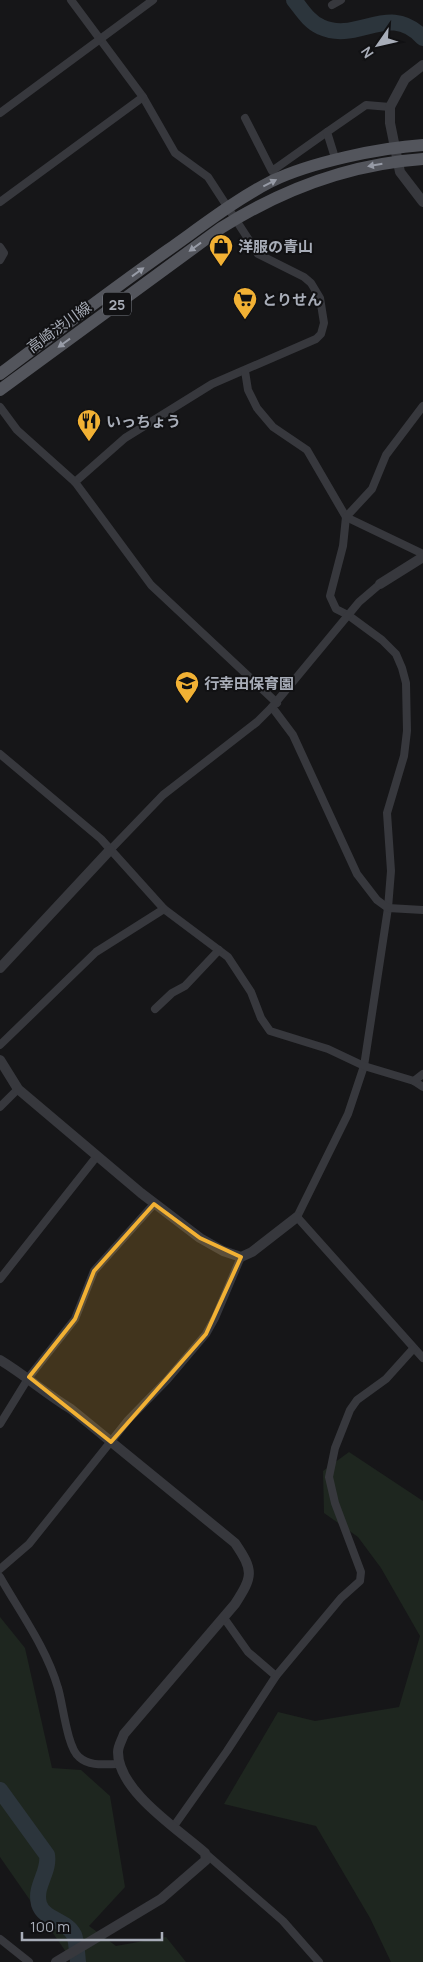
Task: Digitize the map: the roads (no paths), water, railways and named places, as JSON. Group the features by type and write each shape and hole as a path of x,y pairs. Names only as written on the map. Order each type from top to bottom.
{"main road":[{"name":"25","path":"228,207 273,181 295,172 394,148 423,145"},
{"name":"25","path":"235,219 295,187 362,168 423,159"},
{"name":"高崎渋川線","path":"0,374 228,207"},
{"name":"高崎渋川線","path":"0,390 235,219"}],"street":[{"path":"71,0 143,97 175,153 208,177 258,254 304,277 311,283 320,298 324,323 321,334 316,339 212,384 125,438 75,482"},
{"path":"0,113 153,0"},
{"path":"332,5 341,0"},
{"path":"423,65 405,79 390,107 390,123 397,162 408,184 423,202"},
{"path":"0,202 143,97"},
{"path":"245,118 272,171 366,105 390,107"},
{"path":"327,132 336,161"},
{"path":"0,247 4,253 0,260"},
{"path":"244,371 248,390 258,408 273,427 307,450 346,517 423,556"},
{"path":"0,1568 29,1544 111,1442 206,1334 241,1257 252,1252 297,1217 348,1114 364,1066 388,908 391,871 387,813 404,756 407,731 406,683 396,654 382,640 348,615 336,609 330,596 343,546 346,517 372,489 386,455 423,406"},
{"path":"0,407 17,430 75,482 151,586 275,705 293,735 357,874 377,900 388,908 423,910"},
{"path":"0,968 163,796 257,722 275,705 358,602 380,584 423,556"},
{"path":"0,754 101,839 164,909 228,956 251,992 261,1018 270,1031 328,1049 364,1066 414,1081 423,1087"},
{"path":"0,1045 96,952 164,909"},
{"path":"155,1009 172,993 185,986 219,950"},
{"path":"0,1060 18,1089 154,1204 200,1238 223,1251 241,1257"},
{"path":"414,1081 423,1074"},
{"path":"0,1107 18,1089"},
{"path":"0,1279 97,1156"},
{"path":"0,1424 29,1377 75,1319 94,1271 154,1204"},
{"path":"297,1217 423,1358"},
{"path":"174,1826 276,1676 341,1598 360,1581 361,1572 335,1503 329,1477 336,1448 350,1410 357,1400 386,1379 413,1349"},
{"path":"0,1360 29,1377 111,1442 235,1543 244,1556 250,1574 248,1584 224,1618 124,1734 117,1750 119,1764 125,1780 153,1810 283,1921 320,1962"},
{"path":"0,1577 41,1647 58,1686 72,1746 78,1757 94,1764 119,1764"},
{"path":"224,1618 248,1652 276,1676"},
{"path":"56,1962 161,1899 203,1864 206,1860 205,1853"},
{"path":"0,1938 29,1962"}],"waterway":[{"path":"294,0 309,19 321,27 335,31 348,31 386,23 398,23 410,28 423,38"},
{"path":"0,1790 47,1855 46,1867 38,1897 39,1904 50,1917 71,1930 76,1941 78,1962"}],"place":[{"name":"洋服の青山","path":"221,267"},
{"name":"とりせん","path":"245,320"},
{"name":"いっちょう","path":"89,442"},
{"name":"行幸田保育園","path":"187,704"}]}
